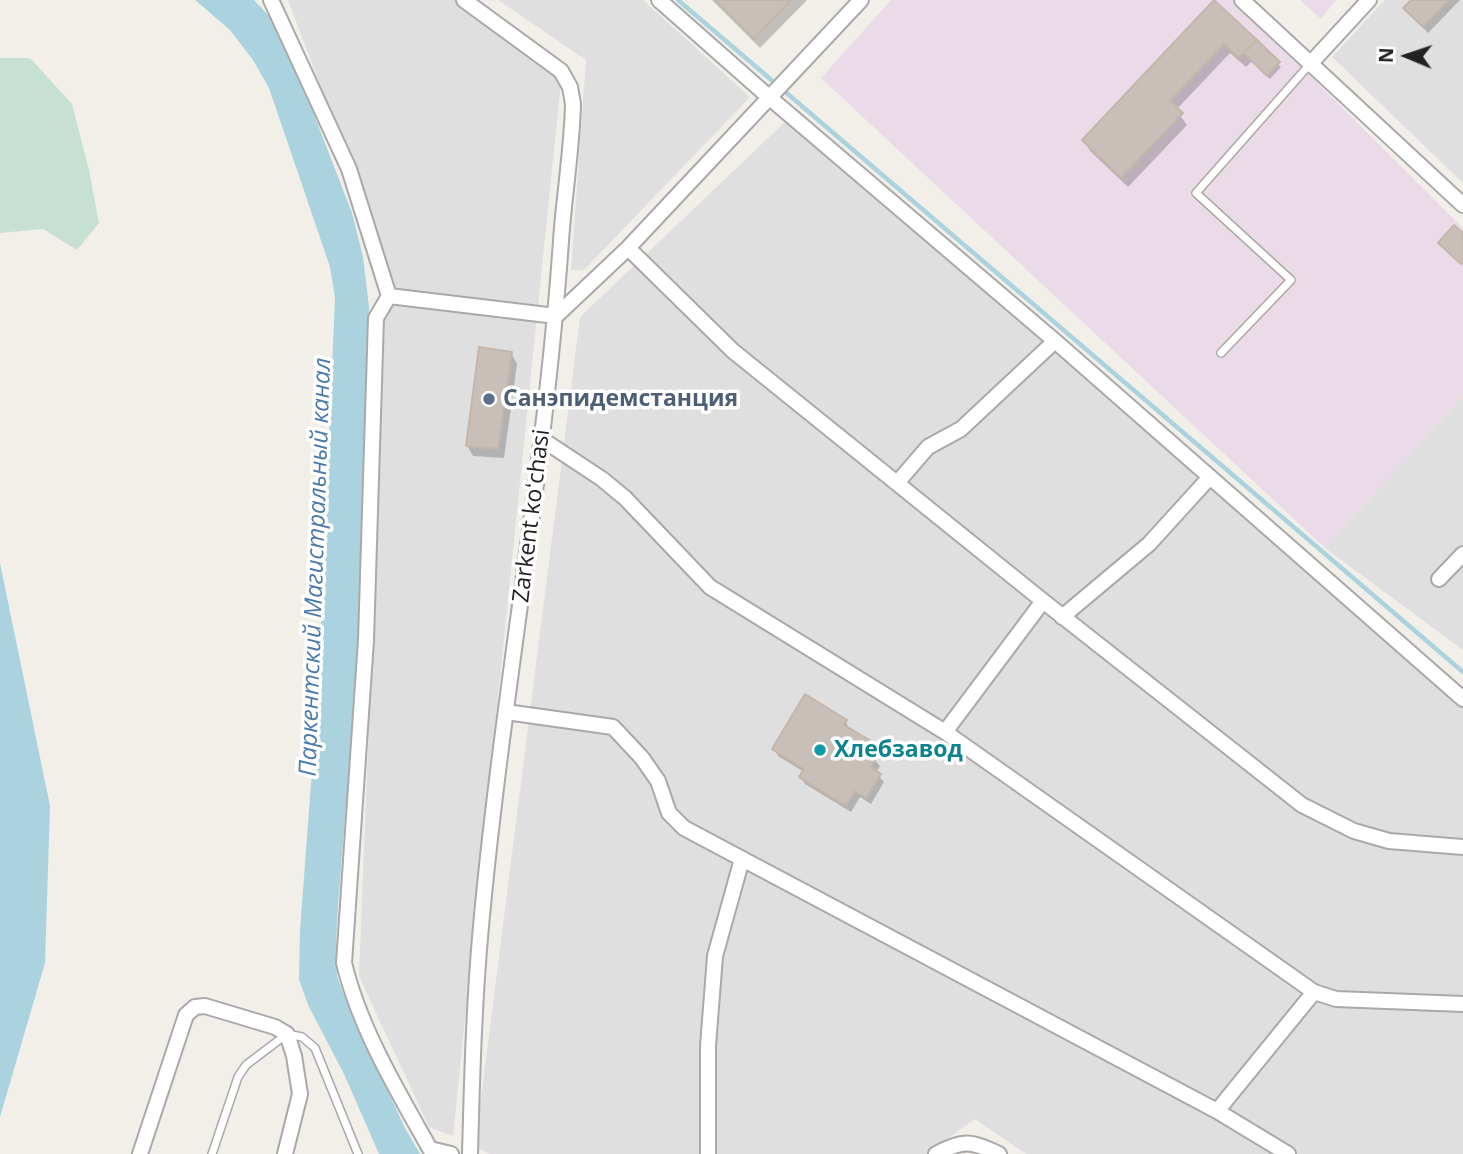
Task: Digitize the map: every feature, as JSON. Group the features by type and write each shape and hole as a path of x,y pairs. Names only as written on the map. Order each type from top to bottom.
{"street":[{"path":"271,0 349,169 389,296 376,318 366,640 344,963 353,998 399,1094 430,1149 451,1154"},
{"name":"Zarkent koʻchasi","path":"464,0 561,71 570,87 573,122 543,440 506,712 480,936 470,1154"},
{"path":"659,0 777,91 1055,341 1463,699"},
{"path":"389,296 556,316 628,248 861,0"},
{"path":"1242,0 1463,205"},
{"path":"1310,64 1369,0"},
{"path":"628,248 733,351 1062,617 1302,805 1354,831 1389,841 1463,847"},
{"path":"897,483 928,447 961,429 1055,341"},
{"path":"543,440 603,479 625,498 710,587 945,732 1314,992 1336,999 1463,1004"},
{"path":"1062,617 1149,544 1210,477"},
{"path":"1439,579 1463,554"},
{"path":"945,732 1043,601"},
{"path":"506,712 613,727 642,758 658,781 669,813 684,828 1217,1111 1288,1154"},
{"path":"708,1154 708,1046 715,956 742,859"},
{"path":"1217,1111 1314,992"},
{"path":"140,1154 186,1015 195,1007 205,1006 275,1027 287,1034 294,1056 300,1094 285,1154"},
{"path":"936,1154 962,1142 976,1143 999,1154"}],"lane":[{"path":"1221,353 1291,280 1196,193 1310,64"},
{"path":"212,1154 238,1077 246,1065 287,1034 302,1037 315,1048 358,1154"}],"shaded area":[{"path":"288,0 457,0 561,82 453,1136 429,1127 359,976 387,262"},
{"path":"498,0 643,0 750,97 584,270 571,270 586,60"},
{"path":"891,0 1234,0 1463,228 1463,396 1325,548 821,78"},
{"path":"1300,0 1336,0 1321,19"},
{"path":"1385,0 1463,0 1463,183 1332,57"},
{"path":"786,121 1463,700 1463,1154 1026,1154 975,1119 926,1154 489,1154 475,1146 580,317"},
{"path":"1463,396 1463,650 1325,548"}],"green space":[{"path":"0,58 30,58 72,104 99,223 77,250 43,229 0,233"}],"water":[{"name":"Паркентский Магистральный канал","path":"195,0 254,0 281,29 352,213 363,257 369,307 357,665 338,906 337,976 405,1128 420,1154 379,1154 344,1074 308,1005 299,979 300,930 318,691 335,298 330,267 269,88 253,60 230,30"},
{"path":"0,563 50,806 45,963 0,1117"}],"building":[{"path":"715,0 791,0 754,39"},
{"path":"1214,0 1257,40 1239,58 1224,44 1170,101 1183,113 1121,178 1082,140"},
{"path":"1411,0 1449,0 1423,27 1403,8"},
{"path":"1257,40 1280,62 1267,76 1244,53"},
{"path":"1454,225 1463,233 1461,264 1438,243"},
{"name":"Санэпидемстанция","path":"479,347 512,352 498,449 466,446"},
{"name":"Хлебзавод","path":"805,694 847,720 844,725 871,741 866,751 877,757 871,767 881,774 866,798 855,791 846,806 799,777 804,769 772,749"}],"waterway":[{"path":"678,0 1463,672"}],"place":[{"name":"Санэпидемстанция","path":"489,399"},
{"name":"Хлебзавод","path":"820,750"}]}
